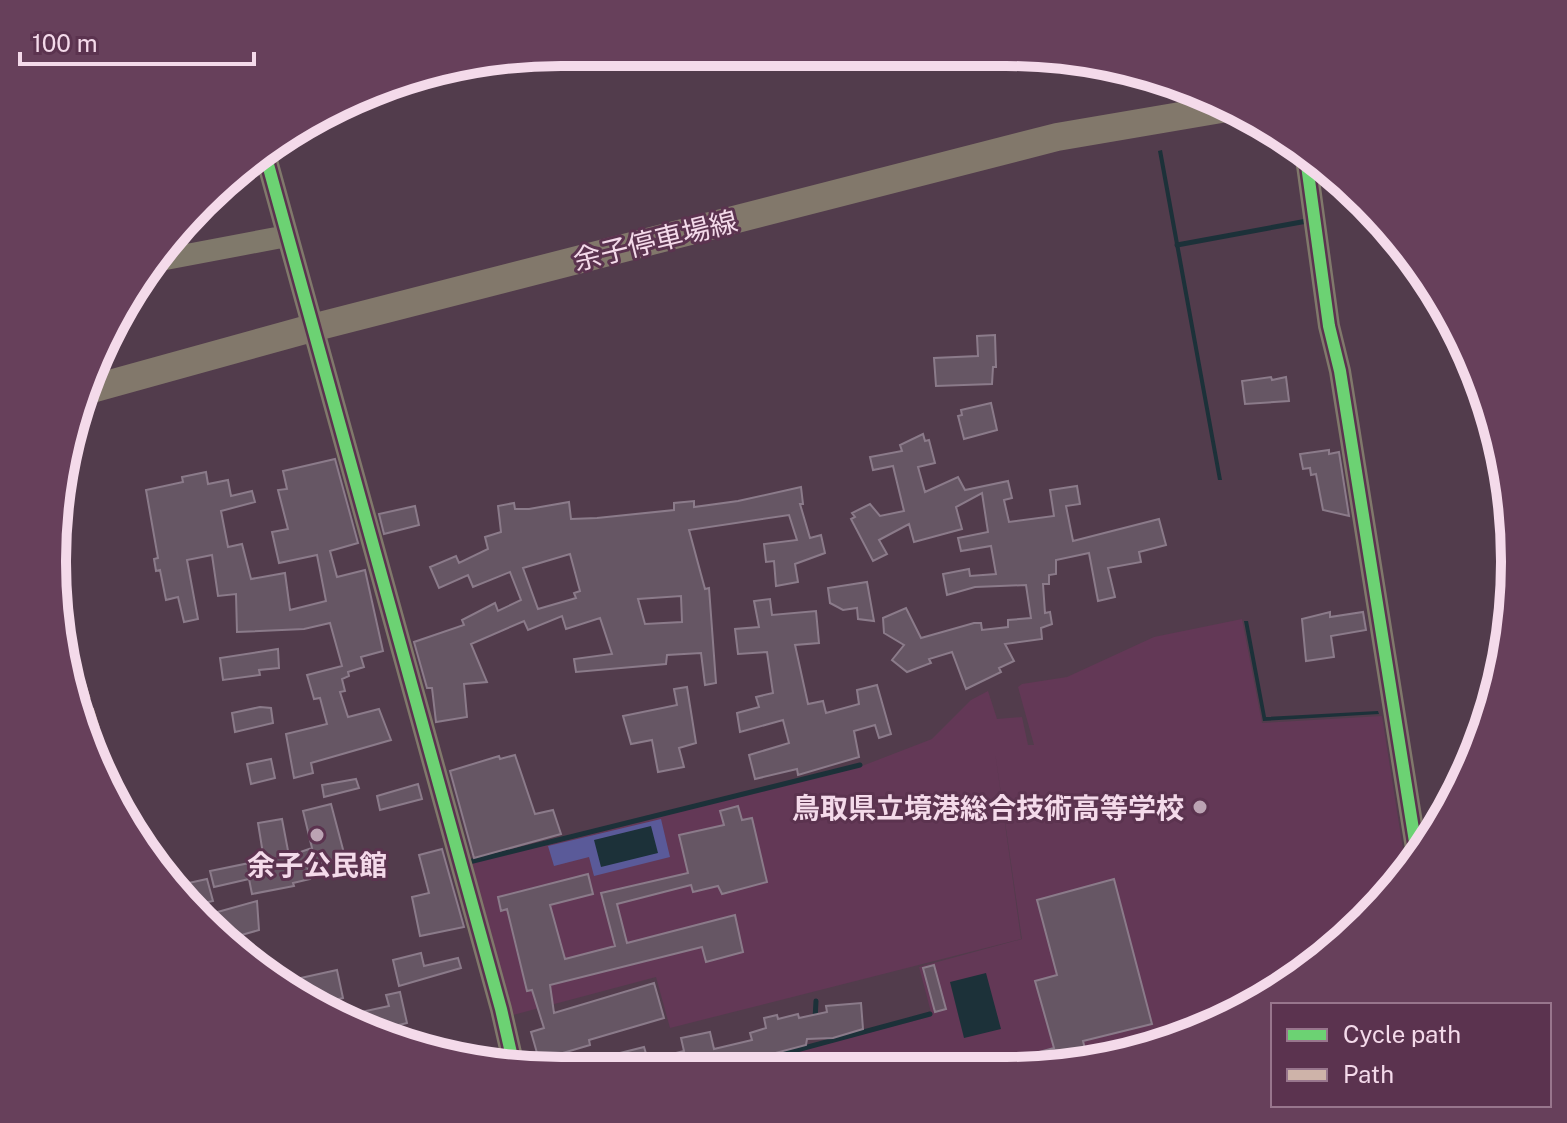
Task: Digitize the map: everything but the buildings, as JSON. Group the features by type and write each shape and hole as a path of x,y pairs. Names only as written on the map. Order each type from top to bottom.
{"main road":[{"name":"余子停車場線","path":"98,387 312,328 1057,137 1211,111"}],"street":[{"path":"267,163 511,1054"},
{"path":"1307,168 1329,326 1340,371 1415,840"},
{"path":"169,258 287,236"}],"shaded area":[{"path":"1242,619 1262,723 1382,716 1404,856 1356,912 1332,934 1307,955 1253,991 1165,1031 1070,1053 1006,1057 777,1057 932,1016 919,967 1022,939 995,752 1021,939 670,1028 656,977 513,1015 469,863 862,766 932,739 971,700 988,691 997,719 1022,717 1028,745 1034,745 1018,687 1067,677 1154,637"},
{"path":"661,819 670,857 594,876 589,857 554,866 548,846"}],"water":[{"path":"1162,150 1222,480 1218,480 1158,151"},
{"path":"1244,621 1248,621 1266,717 1378,711 1379,714 1263,721"},
{"path":"651,826 658,853 601,867 594,840"},
{"path":"986,973 1001,1029 964,1038 950,982"}],"waterway":[{"path":"1177,245 1307,221"},
{"path":"469,862 860,765"},
{"path":"815,1020 816,1001"},
{"path":"771,1057 930,1014"}],"marked path":[{"path":"86,700 95,728"}],"cycle path":[{"path":"268,163 511,1054"},
{"path":"1307,168 1329,326 1340,371 1415,840"}],"place":[{"name":"鳥取県立境港総合技術高等学校","path":"1200,807"},
{"name":"余子公民館","path":"317,835"}]}
